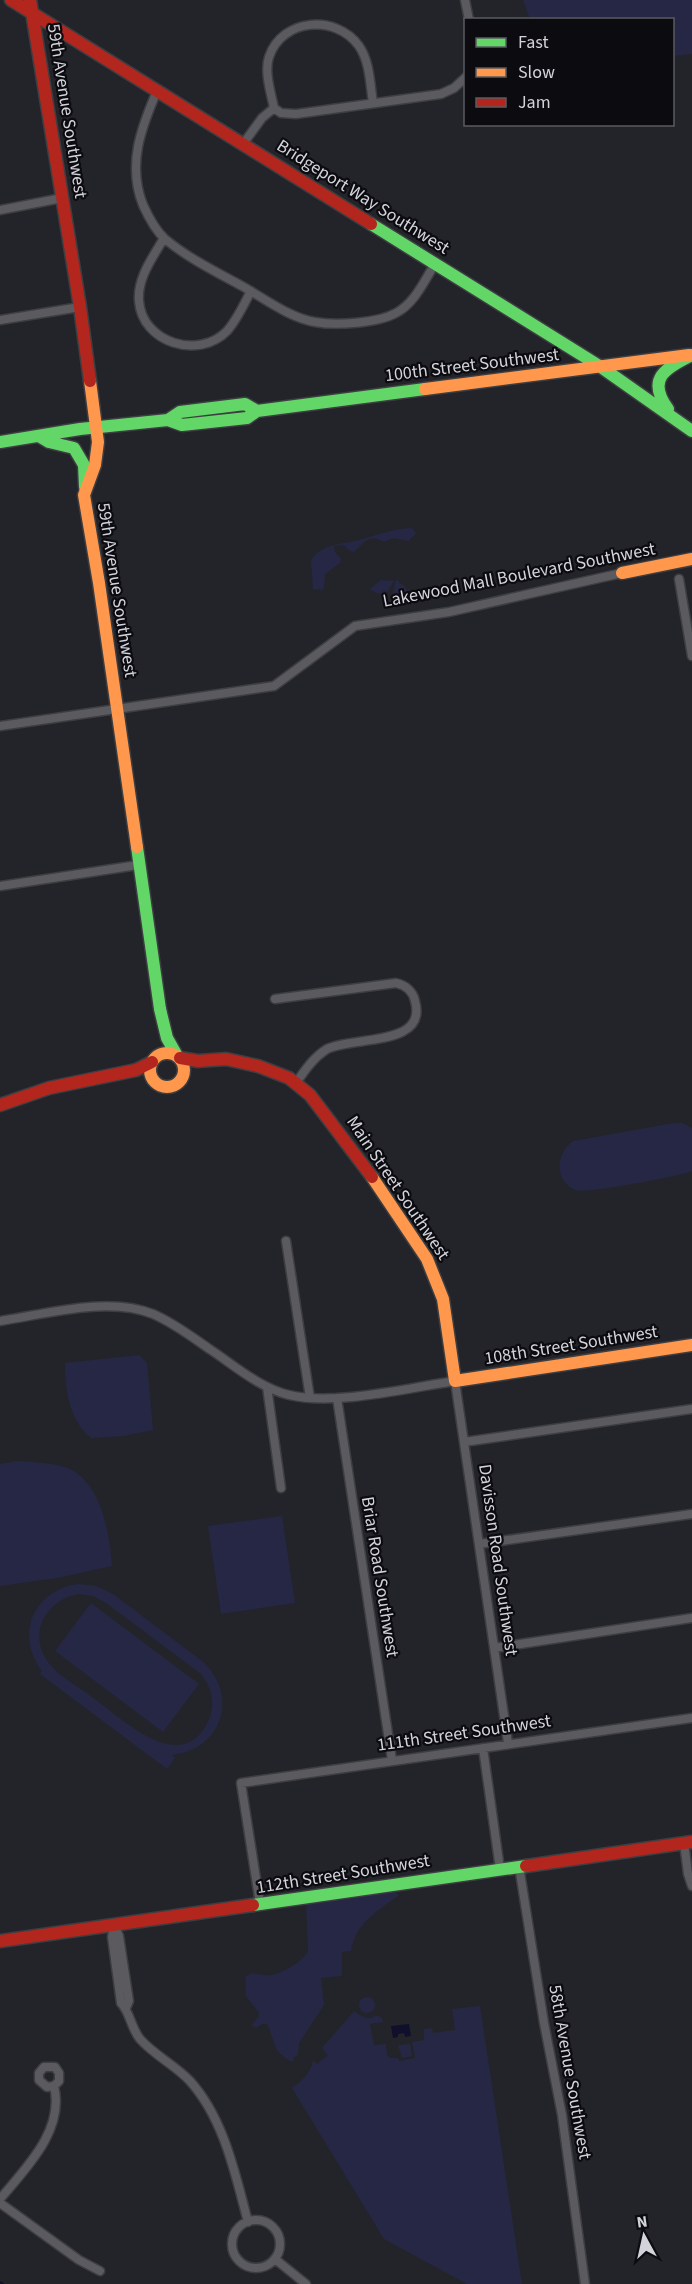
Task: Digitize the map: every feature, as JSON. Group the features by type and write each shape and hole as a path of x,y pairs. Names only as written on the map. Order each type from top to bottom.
{"street":[{"name":"Bridgeport Way Southwest","path":"11,0 601,367 687,428"},
{"name":"59th Avenue Southwest","path":"30,0 80,307 98,442 95,465 84,495 99,583 160,1009 167,1038 178,1056"},
{"path":"465,0 469,18"},
{"path":"373,104 365,57 358,45 342,30 325,24 299,27 287,33 269,56 269,80 274,108 281,113 296,114 373,104 441,94 453,88 464,78"},
{"path":"157,91 142,124 136,155 139,194 146,213 164,238 186,255 286,311 315,322 361,321 394,314 413,300 435,264"},
{"path":"243,144 262,118 274,108"},
{"path":"0,210 62,198"},
{"path":"164,238 144,274 139,292 144,318 162,339 190,346 213,341 227,331 251,291"},
{"path":"0,320 80,307"},
{"path":"687,428 662,401 658,381 668,366 692,355"},
{"name":"100th Street Southwest","path":"0,442 80,429 168,420 180,412 245,404 257,411 692,355"},
{"path":"39,436 49,442 70,446 78,452 84,465 86,481 84,495"},
{"name":"Lakewood Mall Boulevard Southwest","path":"0,726 273,686 355,626 449,612 692,559"},
{"path":"679,579 690,631 692,656"},
{"path":"0,886 138,865"},
{"path":"275,999 396,983 411,992 416,1004 416,1018 410,1028 387,1037 340,1044 326,1050 314,1060 296,1083"},
{"name":"59th Avenue Southwest","path":"155,1059 160,1009"},
{"path":"0,1105 49,1088 136,1070 166,1052 178,1056 185,1068 183,1078 174,1086 169,1087 137,1078 107,1082 92,1080"},
{"name":"Main Street Southwest","path":"178,1056 198,1061 226,1059 279,1073 296,1083 322,1109 428,1258 443,1299 455,1381"},
{"path":"153,1081 150,1072 155,1059"},
{"name":"Main Street Southwest","path":"183,1078 199,1069 245,1063"},
{"path":"286,1240 310,1398"},
{"path":"0,1321 105,1306 138,1310 170,1323 267,1387 287,1394 310,1398 337,1398 455,1381"},
{"name":"108th Street Southwest","path":"455,1381 692,1345"},
{"name":"Davisson Road Southwest","path":"455,1381 508,1743"},
{"path":"267,1387 281,1488"},
{"name":"Briar Road Southwest","path":"337,1398 392,1760"},
{"path":"465,1442 692,1409"},
{"path":"479,1544 692,1514"},
{"path":"494,1648 692,1618"},
{"name":"111th Street Southwest","path":"260,1904 241,1783 692,1718"},
{"path":"483,1748 500,1869"},
{"path":"688,1842 688,1874 692,1886"},
{"name":"112th Street Southwest","path":"0,1941 688,1842"},
{"name":"58th Avenue Southwest","path":"519,1866 544,2023 562,2115 585,2284"},
{"path":"114,1925 119,1936 129,2001 126,2008 129,2021 141,2039 176,2067 191,2083 213,2115 236,2177 248,2222"},
{"path":"54,2086 57,2107 53,2126 0,2201 79,2260 100,2271"},
{"path":"263,2221 275,2230 280,2244 275,2259 262,2267 246,2266 234,2256 232,2240 240,2226 248,2222 263,2221"},
{"path":"275,2259 306,2284"}],"shaded area":[{"path":"523,0 692,0 692,54 674,56 674,18 530,18"},
{"path":"412,528 416,533 409,541 394,538 384,542 374,538 363,543 354,552 344,545 334,546 335,552 341,559 340,563 325,574 324,588 321,591 320,589 313,590 311,560 322,550 336,544"},
{"path":"396,579 406,588 414,605 402,601 393,594"},
{"path":"381,580 394,581 386,594 386,590 382,594 370,589"},
{"path":"682,1123 692,1128 692,1171 584,1191 569,1186 560,1174 560,1159 567,1146 573,1141"},
{"path":"139,1355 147,1363 153,1430 124,1436 91,1438 73,1413 66,1384 65,1363"},
{"path":"17,1461 60,1466 72,1470 82,1478 91,1488 102,1513 109,1540 112,1566 57,1578 0,1586 0,1464"},
{"path":"282,1516 295,1603 221,1614 208,1526"},
{"path":"78,1584 96,1586 113,1594 202,1661 214,1675 220,1689 222,1704 220,1719 213,1732 203,1743 189,1751 172,1755 175,1758 167,1769 40,1674 42,1671 34,1657 29,1629 40,1604 63,1588","holes":["79,1594 93,1596 106,1603 201,1674 212,1697 212,1709 208,1722 197,1737 183,1744 168,1744 153,1739 122,1720 63,1676 46,1659 39,1638 40,1627 50,1609 68,1597"]},
{"path":"91,1603 199,1684 163,1732 55,1651"},
{"path":"394,1891 398,1896 362,1926 351,1951 342,1952 342,1976 321,1978 324,2005 299,2043 298,2055 294,2057 293,2062 286,2058 277,2050 267,2024 256,2028 251,2025 258,2018 259,2013 246,1996 246,1976 252,1973 277,1974 303,1958 308,1950 306,1904"},
{"path":"364,1997 370,1997 375,2005 373,2011 364,2013 359,2008 359,2002"},
{"path":"480,2006 522,2284 467,2284 384,2239 292,2088 306,2076 313,2060 317,2064 328,2055 322,2048 354,2011 365,2018 376,2015 382,2018 383,2022 370,2024 374,2045 386,2044 387,2055 390,2058 398,2058 399,2061 415,2058 412,2042 424,2040 424,2029 432,2028 433,2033 455,2030 452,2009"},
{"path":"409,2024 411,2036 405,2037 404,2033 393,2038 391,2026"},
{"path":"410,2044 412,2056 402,2058 398,2045"}],"traffic: fast":[{"path":"371,224 601,367 692,431"},
{"path":"668,409 662,399 659,382 667,370 692,355"},
{"path":"0,442 80,429 168,420 182,425 247,418 257,411 425,389"},
{"path":"168,420 180,412 245,404 257,411"},
{"path":"39,436 49,442 74,448 84,465 85,487"},
{"path":"137,847 160,1009 167,1038 176,1054"},
{"path":"253,1905 526,1866"}],"traffic: slow":[{"path":"425,389 689,355"},
{"path":"90,381 98,442 95,465 84,495 137,847"},
{"path":"622,573 692,559"},
{"path":"167,1053 179,1058 184,1070 179,1082 167,1087 155,1082 150,1070 155,1058 167,1053"},
{"path":"372,1177 427,1259 443,1299 455,1381 692,1345"}],"traffic: jam":[{"path":"11,0 371,224"},
{"path":"30,0 90,381"},
{"path":"180,1058 198,1061 226,1059 258,1066 289,1078 310,1095 372,1177"},
{"path":"0,1105 49,1088 136,1070 152,1062"},
{"path":"526,1866 692,1842"},
{"path":"0,1941 253,1905"}]}
